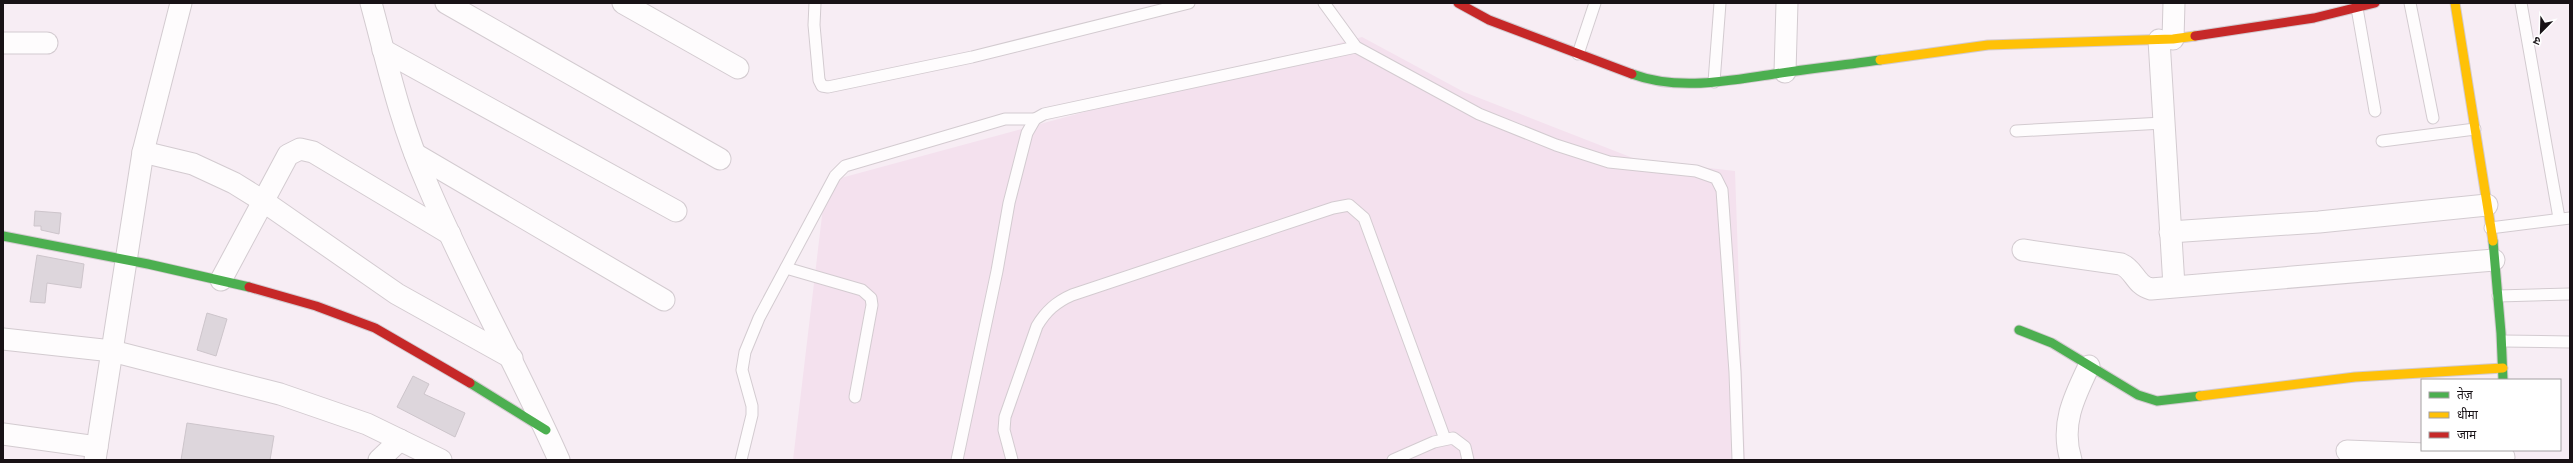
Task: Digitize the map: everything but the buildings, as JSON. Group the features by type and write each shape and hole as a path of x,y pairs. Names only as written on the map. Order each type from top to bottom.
{"street":[{"path":"3,434 96,454 125,258 143,152 181,3"},
{"path":"371,3 404,127 415,154 450,234 512,358 559,460"},
{"path":"446,3 720,158"},
{"path":"623,3 738,68"},
{"path":"1458,3 1489,20 1578,54 1651,81 1677,84 1714,82 1988,45 2166,40 2314,18 2375,3"},
{"path":"1785,72 1787,3"},
{"path":"2174,3 2166,40 2163,123 2174,286"},
{"path":"2455,3 2490,228 2503,341 2503,379"},
{"path":"3,43 47,43"},
{"path":"383,50 676,210"},
{"path":"221,280 288,155 293,151 306,149 450,234"},
{"path":"143,152 193,164 221,176 263,201 397,294 512,358"},
{"path":"415,154 664,300"},
{"path":"2170,232 2319,222 2487,205"},
{"path":"3,236 125,258 221,280 319,307 376,328 546,430"},
{"path":"2023,250 2121,264 2130,269 2138,283 2143,288 2151,289 2494,260"},
{"path":"2019,330 2052,343 2138,395 2157,401 2355,377 2503,368"},
{"path":"3,339 112,351 280,394 367,424 441,460"},
{"path":"2072,460 2067,442 2068,418 2074,398 2089,366"},
{"path":"380,460 400,440"},
{"path":"2346,451 2504,456"}],"lane":[{"path":"815,3 814,24 819,80 822,86 828,87 972,57 1189,3"},
{"path":"1324,3 1356,47 1460,106 1556,145 1621,164 1696,171 1716,178 1722,190 1735,372 1738,460"},
{"path":"1578,54 1595,3"},
{"path":"1714,82 1720,3"},
{"path":"2410,3 2433,118"},
{"path":"2521,3 2559,218"},
{"path":"2356,8 2375,111"},
{"path":"741,460 752,410 742,370 743,360 751,335 835,176 845,166 1005,119 1035,119 1044,114 1356,47"},
{"path":"957,460 997,271 1008,208 1027,133 1035,119"},
{"path":"2016,131 2163,123"},
{"path":"2382,142 2475,129"},
{"path":"1012,460 1004,430 1008,401 1037,326 1044,315 1060,301 1325,210 1349,205 1364,218 1445,438"},
{"path":"2490,228 2559,218 2570,218"},
{"path":"786,268 862,290 871,298 872,305 855,397"},
{"path":"2498,296 2570,294"},
{"path":"2503,341 2570,342"},
{"path":"1393,460 1445,438 1459,441 1465,447 1468,460"}],"shaded area":[{"path":"1362,37 1464,92 1638,160 1735,171 1745,460 793,460 826,182"}],"traffic: fast":[{"path":"1632,74 1667,82 1720,82 1880,60"},
{"path":"3,236 148,264 249,287"},
{"path":"2493,241 2501,333 2503,379"},
{"path":"2019,330 2052,343 2138,395 2157,401 2200,396"},
{"path":"470,383 546,430"}],"traffic: slow":[{"path":"2455,3 2493,241"},
{"path":"1880,60 1988,45 2173,39 2195,36"},
{"path":"2200,396 2355,377 2503,368"}],"traffic: jam":[{"path":"1458,3 1489,20 1632,74"},
{"path":"2195,36 2314,18 2375,3"},
{"path":"249,287 316,306 375,328 470,383"}]}
